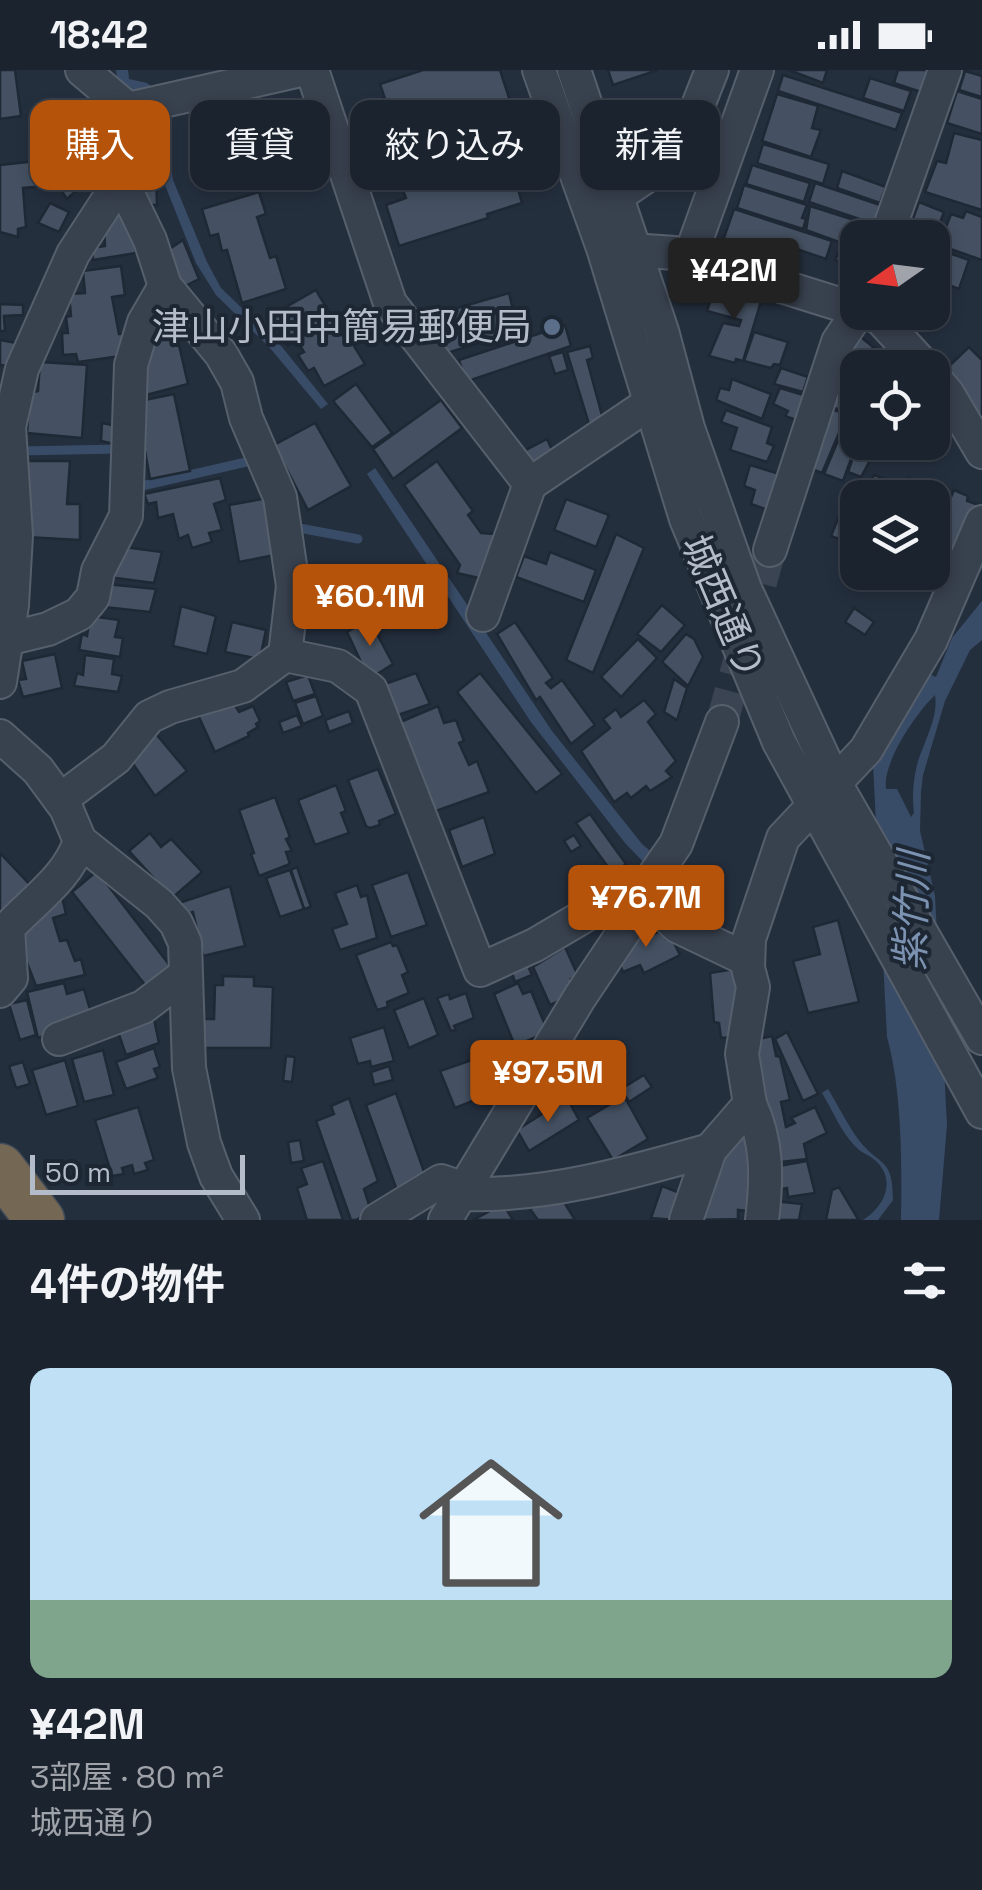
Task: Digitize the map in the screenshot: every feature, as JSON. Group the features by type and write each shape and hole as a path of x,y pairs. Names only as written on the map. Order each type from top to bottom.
{"highway":[{"path":"0,1168 40,1220"}],"street":[{"path":"82,70 117,100"},
{"path":"168,100 301,70"},
{"path":"312,70 390,304 530,484"},
{"name":"城西通り","path":"539,70 603,248 664,398"},
{"name":"城西通り","path":"574,70 636,250 686,519 779,742 865,835 982,1038"},
{"path":"617,196 679,154 712,70"},
{"path":"690,256 757,70"},
{"path":"892,220 945,70"},
{"path":"0,682 16,535 9,426 22,370 73,254 115,190"},
{"path":"60,800 116,758 149,717 243,686 285,655 293,586 280,497 246,418 238,382 221,354 165,286 150,240 126,190"},
{"path":"603,248 690,256 840,305"},
{"path":"7,639 48,629 78,614 93,596 98,570 126,516 131,365 144,322 165,286"},
{"path":"770,550 838,342 847,330"},
{"path":"891,330 909,350"},
{"path":"950,397 982,452"},
{"path":"483,615 530,484 664,398"},
{"path":"762,1220 767,1182 763,1140 750,1104 742,1054 753,987 749,939 783,838 866,750 931,640 982,522"},
{"path":"285,655 338,666 371,690 480,970 535,945 630,889 647,897 677,926 748,960"},
{"path":"708,940 653,876 676,844 722,722"},
{"path":"0,736 38,770 60,800 80,841 176,922 185,943 189,1068 204,1144 216,1176 244,1220"},
{"name":"城西通り","path":"824,794 866,901 982,1112"},
{"path":"0,992 11,978 8,928 46,888 60,879 75,858 80,841"},
{"path":"453,1207 580,997 647,897"},
{"path":"59,1040 143,1007 185,975"},
{"path":"686,1220 710,1150 750,1104"},
{"path":"453,1207 565,1186 710,1150"},
{"path":"378,1220 440,1181 450,1184 453,1207"}],"water":[{"path":"116,70 128,70 129,79 147,83 160,93 161,100 135,100 119,91"},
{"path":"170,160 173,180 221,288 282,347 328,404 321,409 270,348 216,295 196,263 167,190 170,190"},
{"path":"375,468 552,731 642,844 674,871 654,873 625,843 531,722 367,474"},
{"name":"紫竹川","path":"982,601 982,640 970,650 945,701 921,792 920,831 935,896 947,1125 939,1220 901,1220 900,1127 887,1037 873,764 919,670 936,677 952,638","holes":["935,695 916,771 911,817 897,789 886,789 886,778 910,726"]},
{"path":"828,1089 858,1139 890,1176 893,1200 878,1220 863,1220 882,1201 886,1177 876,1161 846,1135 822,1093"}],"building":[{"path":"0,70 15,70 21,116 0,119"},
{"path":"423,70 500,70 510,100 385,100 380,84"},
{"path":"608,70 658,70 613,85"},
{"path":"789,70 827,70 823,83"},
{"path":"898,70 927,70 921,92 894,83"},
{"path":"965,71 982,76 982,97 959,90"},
{"path":"783,75 902,113 896,130 778,91"},
{"path":"870,78 911,91 904,111 863,98"},
{"path":"957,91 982,99 982,134 947,123"},
{"path":"777,94 818,106 812,128 821,130 811,157 762,141"},
{"path":"954,133 982,140 982,210 925,192 937,161 946,163"},
{"path":"763,144 829,164 823,184 757,163"},
{"path":"30,162 30,187 23,188 26,227 18,229 18,237 0,232 0,165"},
{"path":"752,165 810,183 804,202 746,184"},
{"path":"842,171 886,187 880,203 837,188"},
{"path":"815,183 880,205 875,220 862,220 809,202"},
{"path":"744,185 807,205 803,229 737,208"},
{"path":"61,190 77,190 67,199"},
{"path":"157,190 157,205 149,205 139,191"},
{"path":"403,190 518,190 522,203 399,246 386,205 406,198"},
{"path":"259,192 266,214 257,217 270,258 276,256 286,289 242,303 227,250 222,251 218,234 210,236 202,209"},
{"path":"919,202 944,212 941,220 912,220"},
{"path":"50,203 69,212 59,232 38,223"},
{"path":"810,206 854,220 840,220 840,242 806,230"},
{"path":"734,209 832,241 826,259 791,247 786,263 720,249"},
{"path":"123,210 133,223 136,253 93,260 92,248 105,246 104,227 114,212"},
{"path":"966,211 982,217 982,260 950,249 951,214 963,218"},
{"path":"183,240 199,279 183,287 168,250"},
{"path":"950,253 969,260 959,289 950,286"},
{"path":"121,266 125,295 112,297 119,334 126,333 128,355 78,362 76,354 63,355 62,333 68,333 66,317 71,316 69,294 85,293 83,271"},
{"path":"715,286 762,298 743,361 736,359 735,363 709,356 723,323 739,326 741,320 707,311"},
{"path":"316,290 344,338 348,336 365,364 324,386 314,368 308,371 298,355 304,352 297,341 288,346 270,316"},
{"path":"509,293 514,314 528,311 530,319 516,324 517,331 447,353 444,344 449,342 440,313"},
{"path":"0,304 23,305 23,315 4,316 5,331 0,331"},
{"path":"565,325 571,346 465,382 458,373 462,370 459,360"},
{"path":"754,332 788,342 780,365 771,368 744,361"},
{"path":"169,333 173,346 179,345 188,384 146,395 139,362 144,339"},
{"path":"856,333 873,347 871,350 849,350"},
{"path":"0,340 22,344 15,366 0,365"},
{"path":"590,346 593,358 587,360 603,419 589,424 567,352"},
{"path":"969,347 982,360 982,421 950,375 950,365"},
{"path":"563,352 568,370 555,374 549,356"},
{"path":"40,362 87,365 82,438 27,433 30,393 38,391"},
{"path":"781,368 808,377 803,392 774,384"},
{"path":"840,375 840,410 828,406"},
{"path":"732,379 771,394 762,419 716,400 720,388 729,390"},
{"path":"356,384 392,433 372,447 333,401"},
{"path":"780,388 810,397 802,422 785,416 788,411 773,404"},
{"path":"174,394 190,471 150,479 145,451 141,451 135,402"},
{"path":"441,400 462,428 393,479 373,449"},
{"path":"827,408 840,412 840,431 822,473 806,467"},
{"path":"726,410 772,427 767,443 774,446 767,462 730,450 737,428 721,422"},
{"path":"102,423 122,427 119,445 101,441"},
{"path":"315,423 351,486 308,510 274,445"},
{"path":"840,436 840,460 851,460 843,480 824,474"},
{"path":"547,439 552,450 533,464 524,451"},
{"path":"852,460 870,460 861,477 848,472"},
{"path":"25,461 70,461 67,504 80,504 80,540 26,537"},
{"path":"437,461 473,511 468,515 481,533 495,534 479,578 457,573 460,565 404,485"},
{"path":"750,465 786,476 774,512 751,504 755,490 744,486"},
{"path":"220,478 226,500 214,504 222,530 209,533 212,542 192,548 188,535 179,539 173,514 158,518 156,502 148,504 144,494"},
{"path":"954,490 968,496 967,501 982,506 950,585 950,499"},
{"path":"268,498 280,554 239,562 229,505"},
{"path":"566,499 609,515 596,547 554,530"},
{"path":"840,516 840,539 831,536"},
{"path":"616,534 644,548 593,673 566,660"},
{"path":"116,546 162,552 154,583 108,577"},
{"path":"550,552 596,570 584,602 516,577 524,556 546,564"},
{"path":"106,584 156,589 150,612 104,607"},
{"path":"662,605 685,625 661,652 637,634"},
{"path":"181,606 216,616 207,654 173,646"},
{"path":"854,608 874,622 865,635 845,622"},
{"path":"90,616 119,620 115,637 123,638 120,657 79,650 82,634 87,636"},
{"path":"369,619 393,664 369,679 347,632"},
{"path":"232,622 266,630 260,659 225,652"},
{"path":"515,622 553,678 546,683 551,688 562,680 595,725 571,744 540,697 536,700 497,634"},
{"path":"686,634 694,639 703,657 688,686 662,662"},
{"path":"638,639 657,658 621,697 601,677"},
{"path":"55,654 62,688 23,697 18,680 26,679 22,661"},
{"path":"85,655 114,659 112,674 122,676 118,692 74,686 77,673 83,675"},
{"path":"416,673 430,704 395,716 382,685"},
{"path":"480,673 562,774 536,793 457,692"},
{"path":"308,675 315,694 293,701 286,682"},
{"path":"674,679 687,688 677,720 664,712"},
{"path":"316,696 323,716 303,724 295,703"},
{"path":"232,700 239,712 253,706 260,721 249,736 215,752 198,715"},
{"path":"644,700 656,714 648,722 676,761 666,771 672,777 650,791 646,786 631,798 627,793 614,802 581,751 610,728 603,719 616,709 621,717"},
{"path":"438,706 444,723 456,720 464,741 459,743 469,765 477,761 489,792 433,812 398,723"},
{"path":"349,711 353,723 329,732 325,720"},
{"path":"297,715 302,726 283,733 279,722"},
{"path":"156,734 187,771 155,796 127,755"},
{"path":"378,769 396,814 370,828 348,780"},
{"path":"336,785 349,833 315,845 298,800"},
{"path":"275,797 290,837 286,839 292,851 286,852 290,864 259,876 239,810"},
{"path":"590,814 626,864 613,874 576,823"},
{"path":"484,817 495,854 462,867 449,830"},
{"path":"150,833 161,847 171,839 202,872 172,898 129,851"},
{"path":"574,835 581,846 571,852 564,841"},
{"path":"0,853 34,889 7,916 0,911"},
{"path":"297,867 311,907 304,909 291,870"},
{"path":"290,870 304,909 280,917 266,878"},
{"path":"97,871 171,967 146,986 72,892"},
{"path":"408,872 427,925 391,937 372,885"},
{"path":"357,885 361,897 367,895 377,938 340,950 332,929 347,924 335,893"},
{"path":"230,886 245,946 203,956 193,912 183,915 179,903"},
{"path":"61,893 66,914 53,918 60,941 67,940 75,961 81,959 85,975 36,986 26,960 23,925"},
{"path":"646,920 652,935 662,930 666,939 671,937 680,955 644,973 640,965 623,972 615,953"},
{"path":"838,920 859,1002 808,1013 793,961 820,954 813,927"},
{"path":"391,942 397,945 408,972 402,975 409,993 377,1010 356,955"},
{"path":"565,947 578,976 571,979 576,990 550,1005 533,967"},
{"path":"528,966 532,975 515,982 512,973"},
{"path":"735,969 740,1021 733,1037 721,1038 719,1023 714,1022 710,973"},
{"path":"223,976 254,977 254,986 273,987 271,1048 202,1048 202,1019 214,1019 215,985 223,985"},
{"path":"64,983 67,994 84,989 91,1013 70,1027 38,1038 27,992"},
{"path":"518,983 523,994 531,991 548,1032 515,1046 494,994"},
{"path":"466,993 474,1018 451,1031 437,998 449,994 450,999"},
{"path":"424,998 438,1035 409,1048 394,1010"},
{"path":"27,1000 36,1035 20,1040 9,1004"},
{"path":"153,1014 159,1043 126,1055 116,1026"},
{"path":"384,1027 394,1061 371,1067 370,1061 358,1064 350,1038"},
{"path":"787,1032 818,1094 803,1101 775,1039"},
{"path":"772,1036 790,1100 781,1102 786,1127 795,1123 791,1118 815,1107 827,1133 804,1144 807,1159 772,1163 749,1058 759,1057 758,1039"},
{"path":"154,1048 160,1067 154,1069 158,1078 126,1089 116,1062"},
{"path":"103,1050 114,1095 84,1102 72,1059"},
{"path":"489,1054 497,1087 491,1088 493,1093 455,1108 440,1071"},
{"path":"286,1056 295,1057 292,1082 283,1081"},
{"path":"65,1060 78,1106 46,1115 32,1070"},
{"path":"23,1062 30,1084 16,1088 9,1066"},
{"path":"389,1066 393,1080 374,1085 371,1072"},
{"path":"644,1075 652,1087 629,1102 621,1089"},
{"path":"396,1093 427,1180 399,1196 366,1105"},
{"path":"624,1096 648,1139 613,1160 587,1118"},
{"path":"349,1098 378,1181 364,1189 371,1211 356,1220 351,1220 316,1121 334,1114 331,1106"},
{"path":"567,1098 579,1120 529,1151 517,1130"},
{"path":"138,1107 154,1160 145,1163 148,1170 134,1174 132,1165 122,1168 124,1174 112,1176 95,1120"},
{"path":"744,1120 749,1162 748,1211 738,1210 738,1219 694,1220 703,1190"},
{"path":"300,1140 304,1161 291,1163 288,1142"},
{"path":"323,1161 343,1220 307,1220 297,1188 307,1184 301,1168"},
{"path":"807,1161 815,1193 788,1197 787,1188 772,1191 773,1167"},
{"path":"662,1186 685,1195 676,1220 651,1218"},
{"path":"839,1187 857,1220 826,1220 832,1190"},
{"path":"552,1195 561,1197 575,1220 538,1220 530,1209"},
{"path":"773,1201 802,1204 799,1220 769,1220"},
{"path":"503,1204 513,1220 473,1220"}],"waterway":[{"path":"18,451 120,449"},
{"path":"133,488 255,460"},
{"path":"294,527 358,539"}],"tunnel":[{"path":"722,722 770,550"}],"place":[{"name":"津山小田中簡易郵便局","path":"552,327"}]}
